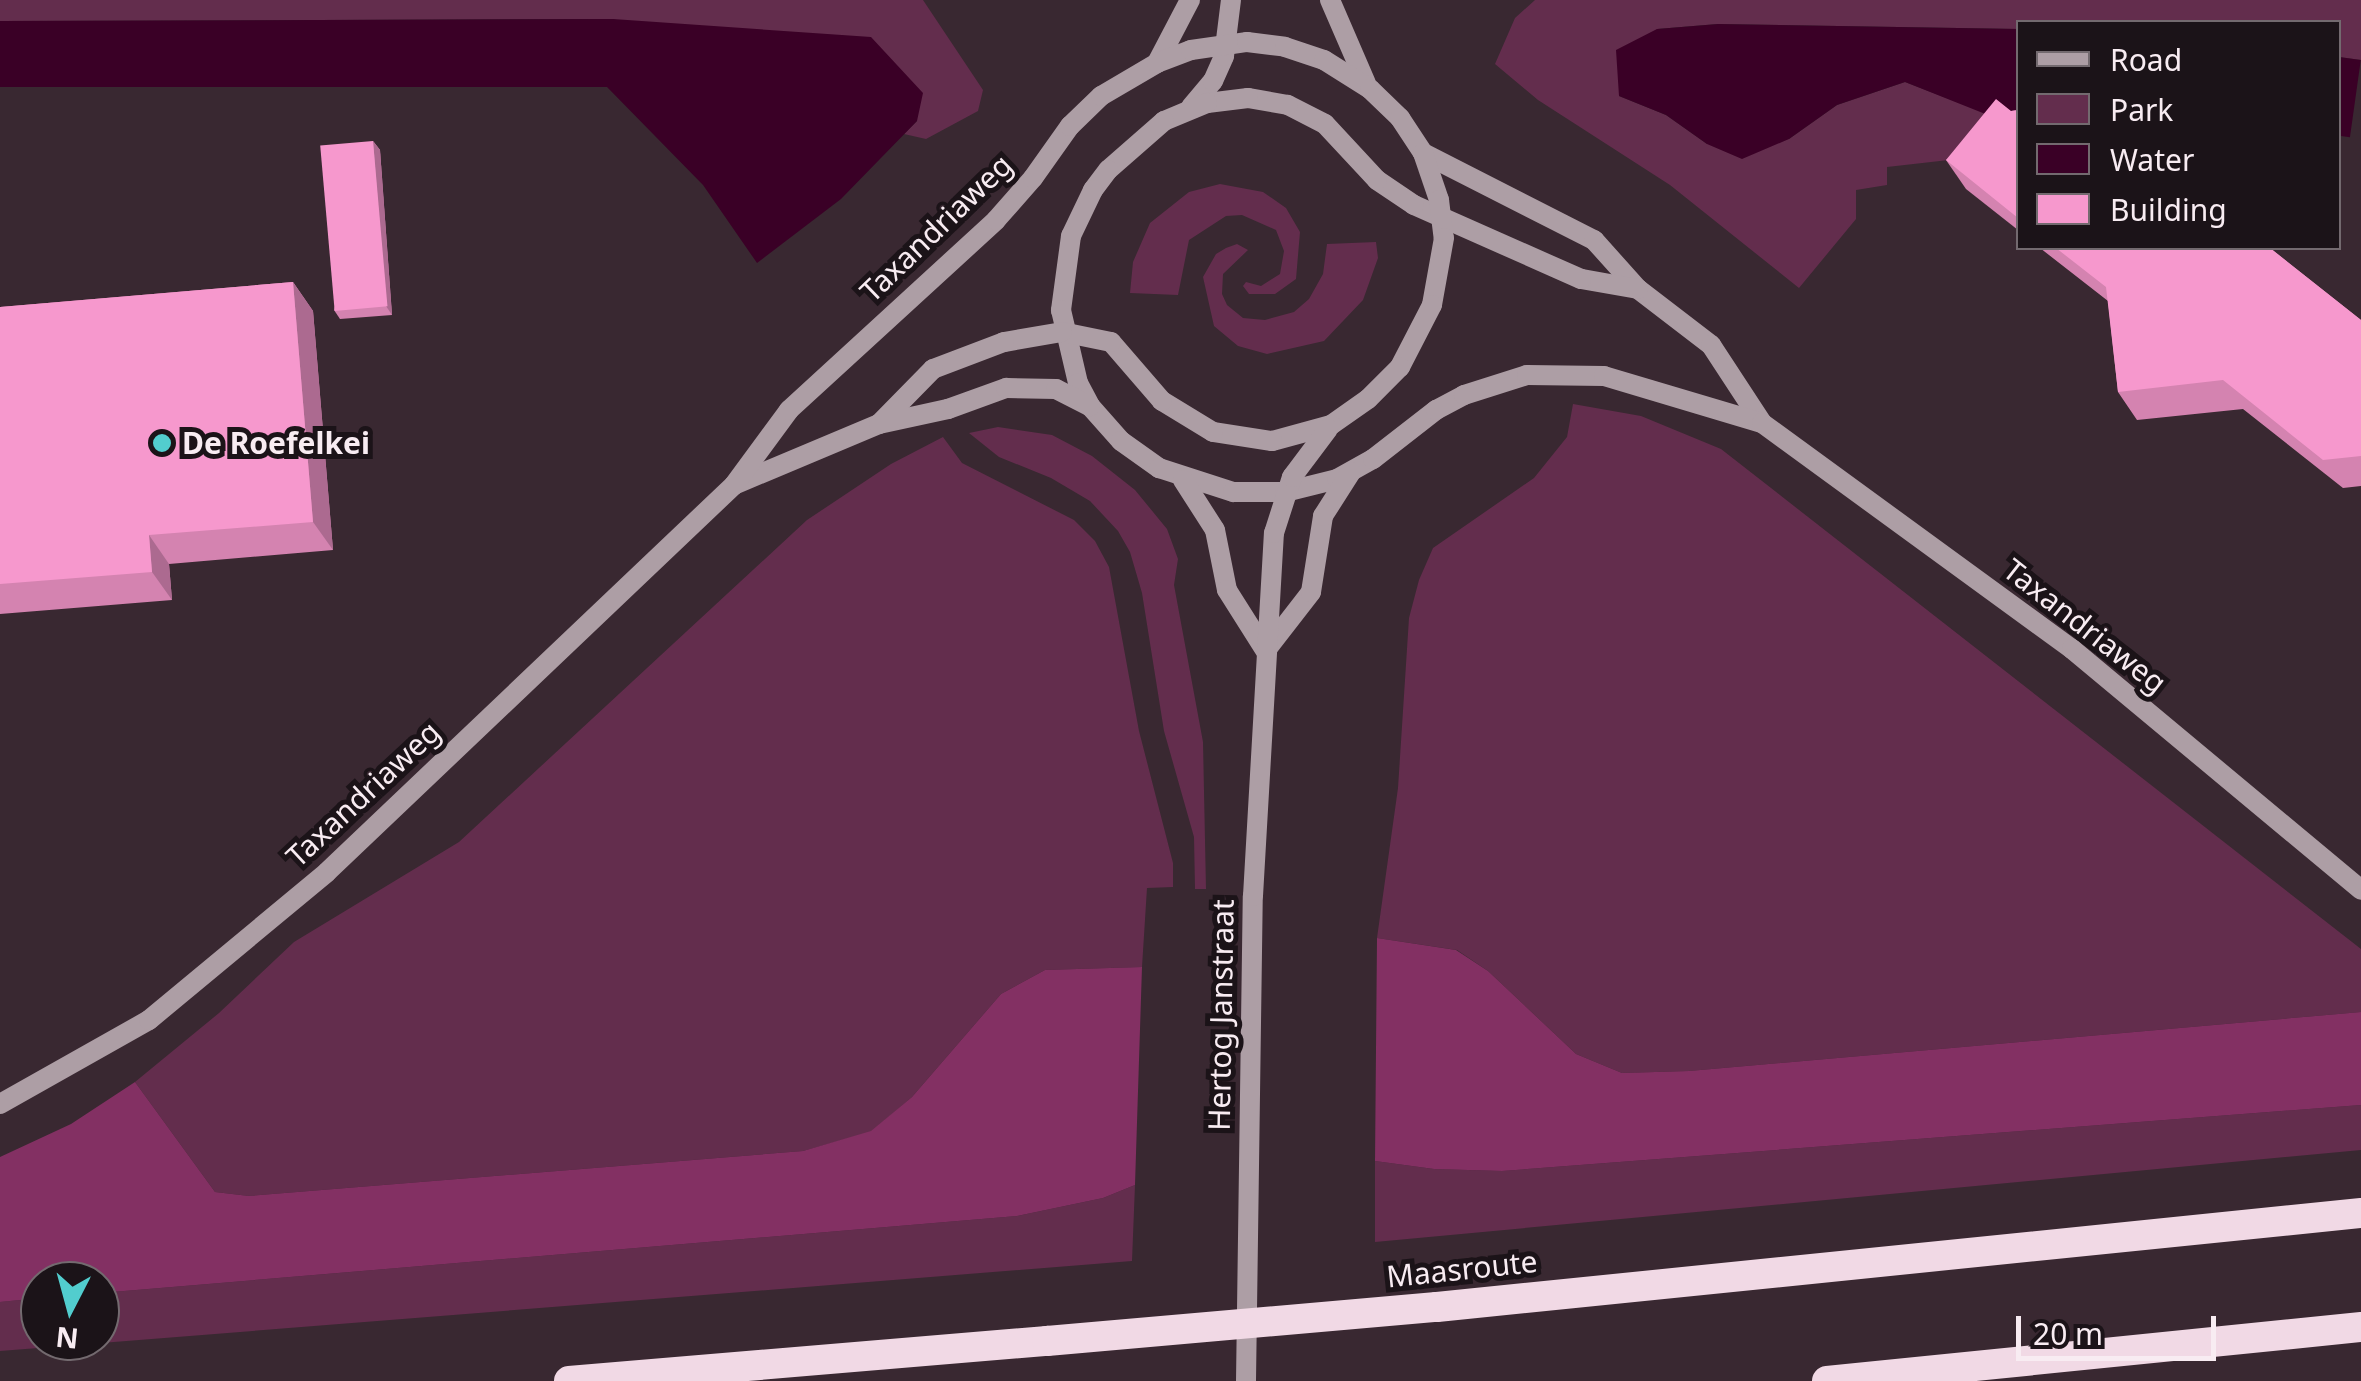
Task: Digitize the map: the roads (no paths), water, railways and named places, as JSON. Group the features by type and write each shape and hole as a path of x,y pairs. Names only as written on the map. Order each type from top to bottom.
{"highway":[{"name":"Maasroute","path":"569,1381 1437,1308 2361,1213"},
{"path":"1827,1381 2361,1327"}],"main road":[{"path":"1157,64 1190,0"},
{"path":"1231,0 1228,43 1213,81 1187,110 1144,136 1092,190 1065,260 1062,332 1078,383 1090,406 1139,456 1182,478 1232,492 1286,492 1320,485 1352,470"},
{"path":"1330,0 1370,89"},
{"path":"1062,332 1112,342 1162,401 1212,432 1272,440 1332,426 1385,383 1424,327 1442,261 1442,216 1424,153 1400,118 1370,89 1306,52 1246,42 1228,43"},
{"name":"Taxandriaweg","path":"0,1104 149,1020 328,872 734,485 789,410 986,229 1101,96 1157,64 1228,43"},
{"name":"Taxandriaweg","path":"1187,110 1248,98 1307,113 1341,136 1389,189 1581,279 1638,289"},
{"name":"Taxandriaweg","path":"1424,153 1594,240 1638,289 1712,344 1762,422"},
{"name":"Taxandriaweg","path":"880,424 932,369 1004,342 1062,332"},
{"name":"Taxandriaweg","path":"1352,470 1436,410 1494,383 1559,373 1626,380 1762,422 2072,649 2361,890"},
{"name":"Taxandriaweg","path":"734,485 880,424 1020,385 1067,392 1090,406"},
{"name":"Hertog Janstraat","path":"1246,1381 1253,896 1274,532 1286,492 1310,450 1332,426"},
{"path":"1182,478 1201,501 1215,530 1227,590 1266,650 1311,592 1323,516 1352,470"}],"water":[{"path":"613,19 871,37 923,93 917,121 841,199 757,263 703,185 607,87 0,87 0,21"},
{"path":"1718,24 2016,29 2016,126 1905,82 1837,105 1789,139 1742,159 1707,144 1666,115 1619,96 1616,50 1657,29"},
{"path":"2341,57 2361,60 2350,137 2341,136"}],"place":[{"name":"De Roefelkei","path":"162,443"}]}
